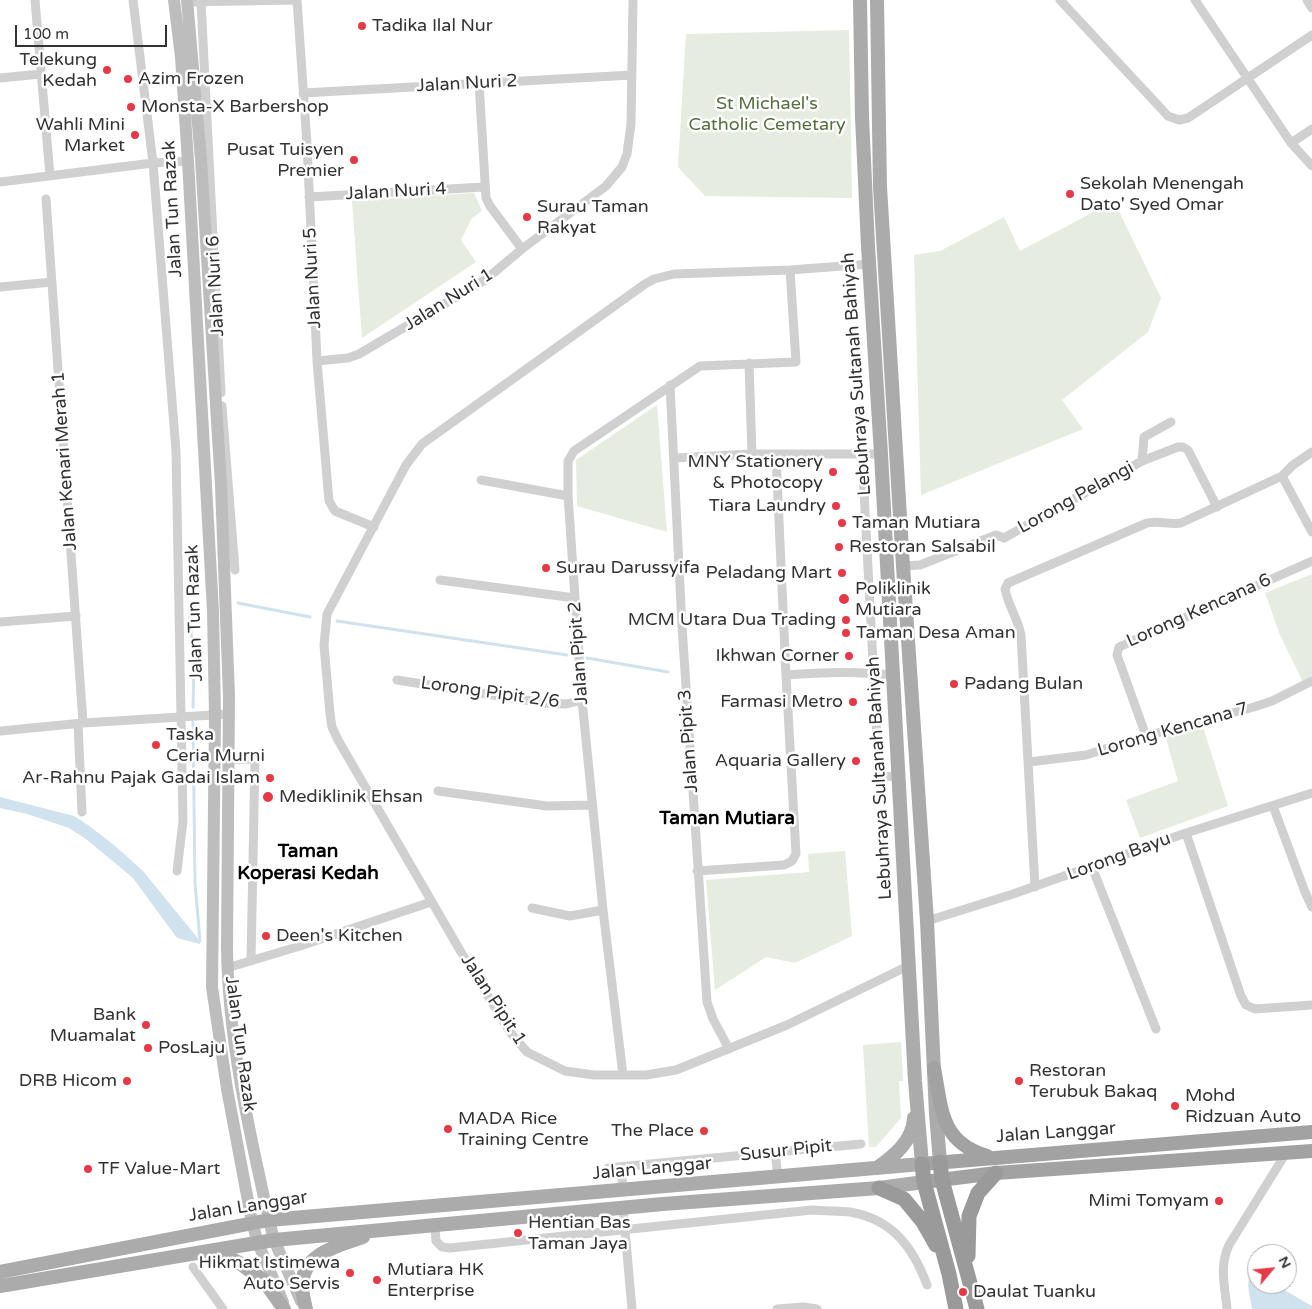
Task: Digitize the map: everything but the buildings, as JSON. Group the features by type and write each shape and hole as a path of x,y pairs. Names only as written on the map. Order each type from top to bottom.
{"highway":[{"path":"934,1068 944,1118 950,1133 962,1144 977,1152 993,1157"},
{"name":"Jalan Langgar","path":"922,1164 1312,1132"},
{"name":"Jalan Langgar","path":"924,1182 996,1173 1312,1150"},
{"path":"940,1162 942,1180 977,1309"},
{"path":"922,1164 924,1182 949,1274 956,1309"},
{"path":"968,1271 969,1216 978,1193 996,1173"},
{"path":"879,1188 904,1199 937,1246 949,1274"}],"main road":[{"name":"Lebuhraya Sultanah Bahiyah","path":"860,0 862,108 869,264 915,1081 922,1164"},
{"name":"Lebuhraya Sultanah Bahiyah","path":"877,0 880,187 927,921 940,1162"},
{"name":"Jalan Tun Razak","path":"183,1 181,57 208,485 213,611 215,715 212,987 227,1089 252,1222 258,1243 285,1309"},
{"name":"Jalan Tun Razak","path":"183,1 201,159 221,476 229,556 227,968 233,1034 240,1078 274,1240 306,1309"},
{"path":"905,890 927,921 916,935 908,960"},
{"path":"876,1169 896,1155 912,1131 915,1081"},
{"name":"Jalan Langgar","path":"0,1272 269,1220 922,1164"},
{"name":"Jalan Langgar","path":"0,1286 274,1240 435,1225 621,1217 924,1182"},
{"path":"609,1191 619,1198 621,1217"},
{"path":"306,1309 302,1288 303,1278 312,1261 321,1253 385,1230"},
{"path":"215,1250 241,1264 264,1281 285,1309"}],"street":[{"path":"35,0 50,176"},
{"path":"133,0 153,163 176,451 183,821 177,871"},
{"path":"183,1 296,0"},
{"name":"Jalan Nuri 5","path":"296,0 303,93 317,361 329,501 335,511 374,527"},
{"name":"Jalan Nuri 1","path":"317,361 348,358 359,354 485,280 522,249 606,186 622,167 627,154 631,124 633,0"},
{"path":"1060,0 1168,116 1179,120 1188,118 1312,35"},
{"path":"1195,0 1291,143 1312,166"},
{"path":"1307,0 1312,8"},
{"name":"Jalan Nuri 6","path":"201,2 229,556 235,570"},
{"path":"0,78 41,74"},
{"name":"Jalan Nuri 2","path":"303,93 632,75"},
{"path":"478,83 486,198 522,249"},
{"path":"1291,143 1312,129"},
{"path":"0,182 153,163 188,161"},
{"name":"Jalan Nuri 4","path":"309,197 484,187"},
{"name":"Jalan Kenari Merah 1","path":"46,199 76,616 81,724 82,812"},
{"name":"Jalan Pipit 1","path":"869,264 790,270 674,274 654,279 645,284 422,444 406,466 327,614 324,625 324,645 332,727 431,902 510,1032 527,1052 564,1071 594,1075 646,1076 676,1070 787,1025 908,960"},
{"name":"Jalan Pipit 2","path":"623,1075 603,910 582,700 568,496 568,462 574,451 700,366 796,362 790,270"},
{"path":"0,288 52,282"},
{"path":"749,363 752,454"},
{"name":"Jalan Pipit 3","path":"670,385 697,871 707,1002 713,1019 729,1049"},
{"path":"1142,461 1144,437 1171,422"},
{"name":"Lorong Pelangi","path":"903,566 920,565 996,535 1004,538 1010,536 1142,461 1183,446 1188,450 1217,507"},
{"path":"1035,886 1021,635 1006,595 1005,589 1008,583 1147,523 1181,523 1282,476 1293,465 1312,452"},
{"path":"862,453 879,777 898,776"},
{"path":"674,458 752,454 881,454"},
{"path":"697,871 784,865 792,861 796,854 776,455"},
{"path":"1282,476 1312,532"},
{"path":"481,480 568,496"},
{"name":"Lorong Kencana 6","path":"1146,736 1117,655 1119,646 1312,561"},
{"path":"440,580 575,598"},
{"path":"0,622 76,616"},
{"path":"786,675 827,672 873,672 893,675"},
{"name":"Lorong Pipit 2/6","path":"397,680 544,702 566,704 582,700"},
{"name":"Lorong Kencana 7","path":"1029,762 1086,755 1146,736 1272,701 1312,680"},
{"path":"0,731 229,714"},
{"path":"229,760 255,760 251,961"},
{"path":"438,791 547,806 592,805"},
{"name":"Lorong Bayu","path":"927,921 1092,867 1186,833 1312,793"},
{"path":"1273,806 1304,892 1312,907"},
{"path":"1186,833 1241,996 1246,1005 1255,1009 1312,1005"},
{"path":"1092,867 1156,1029"},
{"path":"227,968 300,946 431,902"},
{"path":"532,908 570,916 603,910"},
{"name":"Susur Pipit","path":"608,1168 861,1144"},
{"path":"776,1152 778,1177"},
{"path":"1227,1309 1222,1267 1224,1255 1286,1153"},
{"path":"621,1166 623,1190"},
{"path":"435,1225 436,1241 442,1247 450,1248 621,1217 812,1210 851,1212 888,1226 905,1242 915,1258 927,1285"},
{"path":"621,1217 632,1309"},
{"path":"194,1267 223,1309"},
{"path":"777,1309 809,1307 817,1309"}],"green space":[{"name":"St Michael's Catholic Cemetary","path":"849,30 852,198 705,196 678,167 686,34"},
{"path":"474,193 482,211 472,218 461,240 476,262 362,338 352,201"},
{"path":"1114,201 1161,298 1148,332 1062,400 1083,429 921,495 914,255 940,251 1004,217 1020,251"},
{"path":"657,405 667,532 577,506 576,460"},
{"path":"1312,574 1312,676 1303,682 1280,635 1265,593"},
{"path":"1202,724 1228,806 1140,838 1126,800 1178,781 1165,735"},
{"path":"845,851 852,936 795,963 766,957 715,990 706,880 809,872 808,854"},
{"path":"901,1042 903,1081 899,1081 901,1118 876,1147 869,1147 863,1045"}],"water":[{"path":"0,797 74,816 88,825 143,871 200,941 200,944 177,938 133,878 86,839 69,828 27,814 0,808"},
{"path":"1249,1294 1291,1294 1312,1306 1312,1309 1252,1309"}],"waterway":[{"path":"238,603 310,617"},
{"path":"192,607 189,610 194,662 193,707"},
{"path":"337,621 567,655"},
{"path":"587,658 668,672"},
{"path":"193,722 195,883 200,941"}],"place":[{"name":"Tadika Ilal Nur","path":"362,26"},
{"name":"Telekung Kedah","path":"107,70"},
{"name":"Azim Frozen","path":"128,79"},
{"name":"Monsta-X Barbershop","path":"131,107"},
{"name":"Wahli Mini Market","path":"135,135"},
{"name":"Pusat Tuisyen Premier","path":"354,160"},
{"name":"Sekolah Menengah Dato' Syed Omar","path":"1070,194"},
{"name":"Surau Taman Rakyat","path":"527,217"},
{"name":"MNY Stationery & Photocopy","path":"833,472"},
{"name":"Tiara Laundry","path":"836,506"},
{"name":"Taman Mutiara","path":"842,523"},
{"name":"Restoran Salsabil","path":"839,547"},
{"name":"Surau Darussyifa","path":"546,568"},
{"name":"Peladang Mart","path":"842,573"},
{"name":"Poliklinik Mutiara","path":"844,599"},
{"name":"MCM Utara Dua Trading","path":"846,620"},
{"name":"Taman Desa Aman","path":"846,633"},
{"name":"Ikhwan Corner","path":"849,656"},
{"name":"Padang Bulan","path":"954,684"},
{"name":"Farmasi Metro","path":"853,702"},
{"name":"Taska Ceria Murni","path":"156,745"},
{"name":"Aquaria Gallery","path":"856,761"},
{"name":"Ar-Rahnu Pajak Gadai Islam","path":"270,778"},
{"name":"Mediklinik Ehsan","path":"268,797"},
{"name":"Deen's Kitchen","path":"266,936"},
{"name":"Bank Muamalat","path":"146,1025"},
{"name":"PosLaju","path":"148,1048"},
{"name":"DRB Hicom","path":"127,1081"},
{"name":"Restoran Terubuk Bakaq","path":"1019,1081"},
{"name":"Mohd Ridzuan Auto","path":"1175,1106"},
{"name":"MADA Rice Training Centre","path":"448,1129"},
{"name":"The Place","path":"704,1131"},
{"name":"TF Value-Mart","path":"88,1169"},
{"name":"Mimi Tomyam","path":"1219,1201"},
{"name":"Hentian Bas Taman Jaya","path":"518,1233"},
{"name":"Hikmat Istimewa Auto Servis","path":"350,1273"},
{"name":"Mutiara HK Enterprise","path":"377,1280"},
{"name":"Daulat Tuanku","path":"963,1292"}],"district":[{"name":"Taman Mutiara","path":"727,819"},
{"name":"Taman Koperasi Kedah","path":"308,863"}]}
